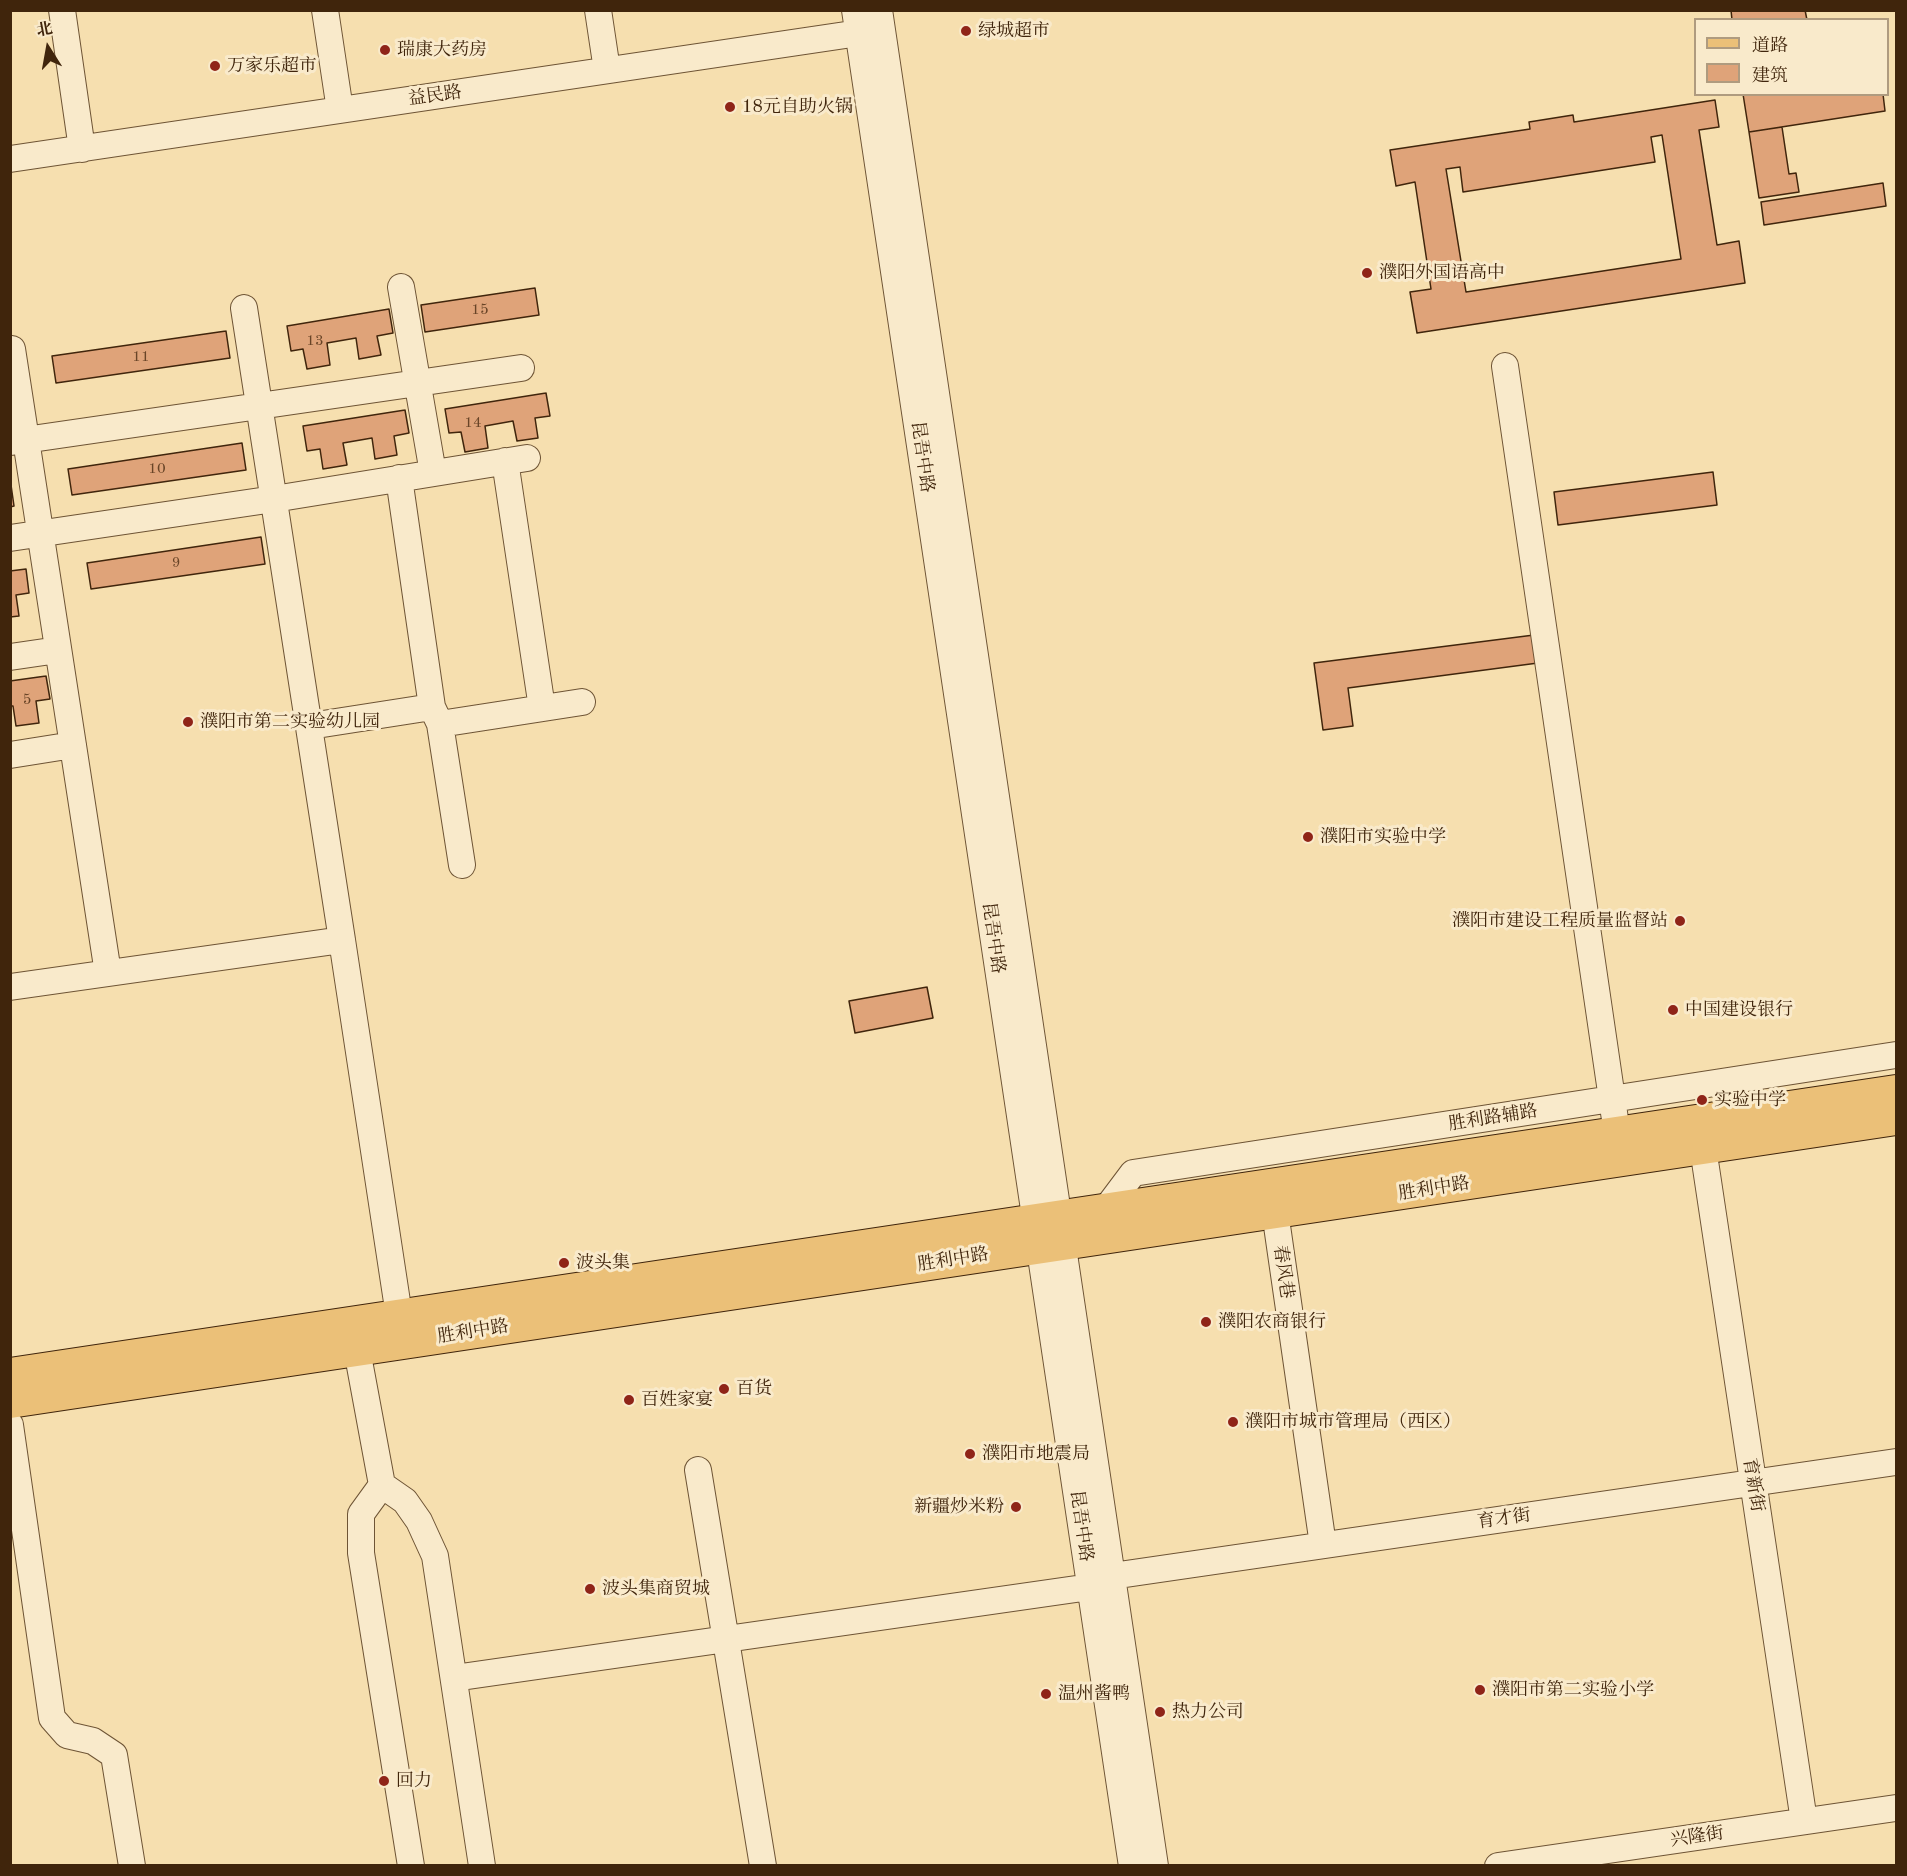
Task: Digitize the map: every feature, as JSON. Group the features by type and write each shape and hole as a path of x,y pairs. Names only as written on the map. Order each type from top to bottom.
{"main road":[{"name":"胜利中路","path":"10,1402 357,1350 1049,1232 1106,1209 1896,1091"},
{"name":"胜利中路","path":"10,1374 399,1315 1049,1232 1275,1212 1896,1119"}],"street":[{"path":"62,10 82,149"},
{"path":"325,10 340,110"},
{"path":"598,10 607,70"},
{"name":"昆吾中路","path":"879,10 1049,1232"},
{"name":"益民路","path":"10,159 607,70 857,22"},
{"name":"昆吾中路","path":"857,22 1049,1232 1101,1581 1133,1865"},
{"path":"401,287 433,473"},
{"path":"244,308 399,1315"},
{"path":"12,349 18,441 40,534 108,973"},
{"path":"1505,366 1617,1133"},
{"path":"18,441 521,368"},
{"path":"10,538 516,460 542,708"},
{"path":"399,478 462,865"},
{"path":"10,657 58,650"},
{"path":"310,726 542,708 582,702"},
{"path":"10,754 73,745"},
{"path":"10,987 342,940"},
{"name":"胜利路辅路","path":"1106,1209 1133,1173 1896,1055"},
{"name":"育新街","path":"1703,1148 1804,1821"},
{"name":"春风巷","path":"1275,1212 1323,1545"},
{"path":"357,1350 382,1485 405,1501 419,1521 435,1556 483,1866"},
{"path":"10,1425 52,1718 67,1735 93,1741 114,1755 132,1866"},
{"name":"育才街","path":"454,1678 726,1639 1323,1545 1896,1462"},
{"path":"698,1470 763,1866"},
{"path":"382,1485 361,1514 361,1553 411,1866"},
{"name":"兴隆街","path":"1498,1866 1896,1808"}],"building":[{"path":"1731,10 1805,10 1807,18 1732,18"},
{"path":"1743,96 1883,96 1885,111 1749,132"},
{"path":"1715,100 1719,127 1699,130 1717,245 1739,241 1745,283 1417,333 1410,292 1431,289 1415,182 1396,186 1390,150 1530,129 1529,122 1573,115 1574,122","holes":["1662,135 1681,259 1466,292 1446,169 1460,167 1463,192 1655,162 1651,137"]},
{"path":"1782,127 1789,174 1796,173 1799,192 1759,198 1749,132"},
{"path":"1883,183 1886,206 1764,225 1761,202"},
{"path":"535,288 539,315 425,332 421,305"},
{"path":"389,309 393,333 377,336 381,355 359,359 356,338 327,343 330,365 307,369 303,349 291,351 287,326"},
{"path":"226,331 230,358 56,383 52,356"},
{"path":"546,393 550,416 535,418 538,438 517,441 513,421 485,426 488,448 465,452 461,432 449,433 445,409"},
{"path":"405,410 409,433 394,436 397,455 375,459 372,438 343,443 347,465 323,469 320,449 307,451 303,426"},
{"path":"242,443 246,470 72,495 68,469"},
{"path":"1713,472 1717,505 1558,525 1554,492"},
{"path":"10,478 14,506 10,507"},
{"path":"261,537 265,564 91,589 87,563"},
{"path":"26,569 29,593 16,595 19,616 10,617 10,571"},
{"path":"1534,635 1538,663 1348,688 1353,726 1323,730 1314,663"},
{"path":"46,676 50,699 36,701 39,723 16,726 13,706 10,706 10,681"},
{"path":"927,987 933,1018 855,1033 849,1001"}],"place":[{"name":"绿城超市","path":"966,31"},
{"name":"瑞康大药房","path":"385,50"},
{"name":"万家乐超市","path":"215,66"},
{"name":"18元自助火锅","path":"730,107"},
{"name":"濮阳外国语高中","path":"1367,273"},
{"name":"濮阳市第二实验幼儿园","path":"188,722"},
{"name":"濮阳市实验中学","path":"1308,837"},
{"name":"濮阳市建设工程质量监督站","path":"1680,921"},
{"name":"中国建设银行","path":"1673,1010"},
{"name":"实验中学","path":"1702,1100"},
{"name":"波头集","path":"564,1263"},
{"name":"濮阳农商银行","path":"1206,1322"},
{"name":"百货","path":"724,1389"},
{"name":"百姓家宴","path":"629,1400"},
{"name":"濮阳市城市管理局（西区）","path":"1233,1422"},
{"name":"濮阳市地震局","path":"970,1454"},
{"name":"新疆炒米粉","path":"1016,1507"},
{"name":"波头集商贸城","path":"590,1589"},
{"name":"濮阳市第二实验小学","path":"1480,1690"},
{"name":"温州酱鸭","path":"1046,1694"},
{"name":"热力公司","path":"1160,1712"},
{"name":"回力","path":"384,1781"}]}
